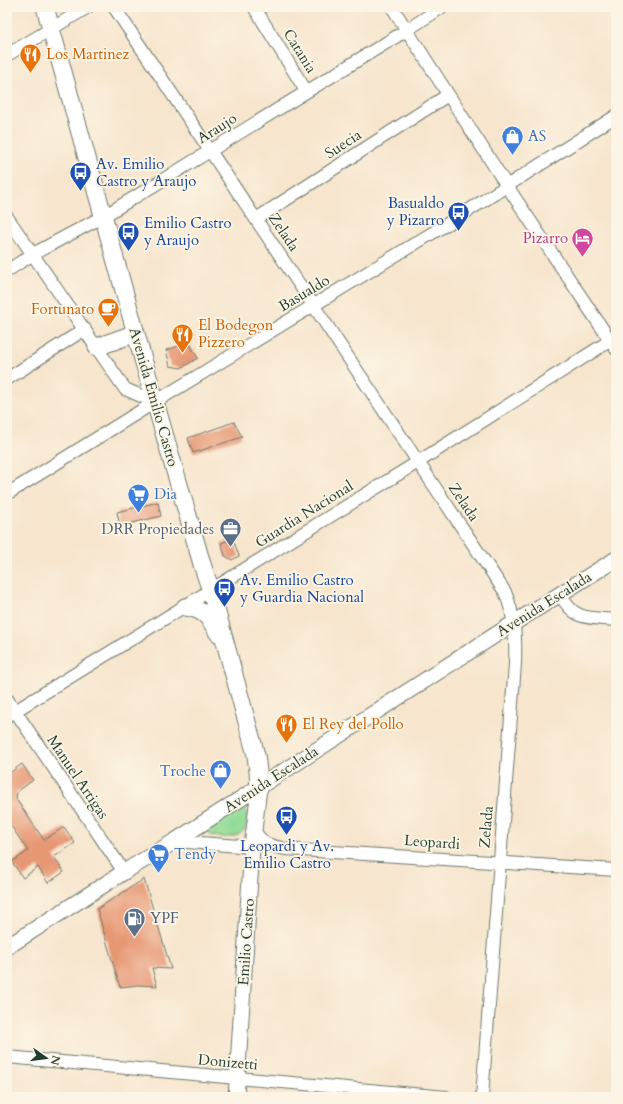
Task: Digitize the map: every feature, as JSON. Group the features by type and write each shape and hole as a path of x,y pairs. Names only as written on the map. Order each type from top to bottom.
{"main road":[{"name":"Avenida Emilio Castro","path":"45,7 155,402 211,591 256,755 259,788"},
{"path":"97,347 136,333"},
{"path":"185,607 195,608 208,617 226,647"}],"street":[{"path":"7,54 88,7"},
{"name":"Zelada","path":"114,7 505,592 511,608 514,623 515,664 482,1097"},
{"name":"Catania","path":"254,7 306,91"},
{"path":"392,7 507,186 614,342"},
{"name":"Araujo","path":"7,271 33,254 104,216 442,7"},
{"name":"Suecia","path":"256,219 448,95"},
{"name":"Basualdo","path":"7,494 507,186 616,116"},
{"path":"7,217 125,389 155,402"},
{"path":"7,379 84,329"},
{"name":"Guardia Nacional","path":"11,714 614,342"},
{"name":"Avenida Escalada","path":"7,947 259,788 514,623 616,559"},
{"path":"560,594 566,605 578,616 616,620"},
{"name":"Manuel Artigas","path":"7,699 11,714 124,872"},
{"name":"Emilio Castro","path":"236,1097 252,847 259,788"},
{"name":"Leopardi","path":"254,830 259,839 267,845 285,849 616,870"},
{"path":"175,841 252,847"},
{"name":"Donizetti","path":"7,1057 446,1097"}],"green space":[{"path":"241,808 246,810 248,819 247,826 243,831 232,837 218,837 210,835 208,831 211,826"}],"building":[{"name":"El Bodegon Pizzero","path":"189,343 198,358 181,368 170,366 166,350"},
{"path":"234,422 242,437 193,453 188,438"},
{"name":"Dia","path":"158,502 161,516 120,526 117,512"},
{"name":"DRR Propiedades","path":"233,539 239,556 232,560 225,556 221,543"},
{"path":"22,764 33,780 17,792 16,799 44,840 64,827 75,843 54,857 64,872 48,883 38,867 23,878 12,862 28,851 7,820 7,775"},
{"name":"YPF","path":"144,879 171,969 152,968 157,986 138,985 120,987 97,909"}],"place":[{"name":"Los Martinez","path":"30,74"},
{"name":"AS","path":"512,156"},
{"name":"Av. Emilio Castro y Araujo","path":"81,192"},
{"name":"Basualdo y Pizarro","path":"459,232"},
{"name":"Emilio Castro y Araujo","path":"129,252"},
{"name":"Pizarro","path":"583,258"},
{"name":"Fortunato","path":"109,328"},
{"name":"El Bodegon Pizzero","path":"182,354"},
{"name":"Dia","path":"139,514"},
{"name":"DRR Propiedades","path":"230,548"},
{"name":"Av. Emilio Castro y Guardia Nacional","path":"224,608"},
{"name":"El Rey del Pollo","path":"287,744"},
{"name":"Troche","path":"221,790"},
{"name":"Leopardi y Av. Emilio Castro","path":"287,836"},
{"name":"Tendy","path":"159,874"},
{"name":"YPF","path":"134,938"}]}
